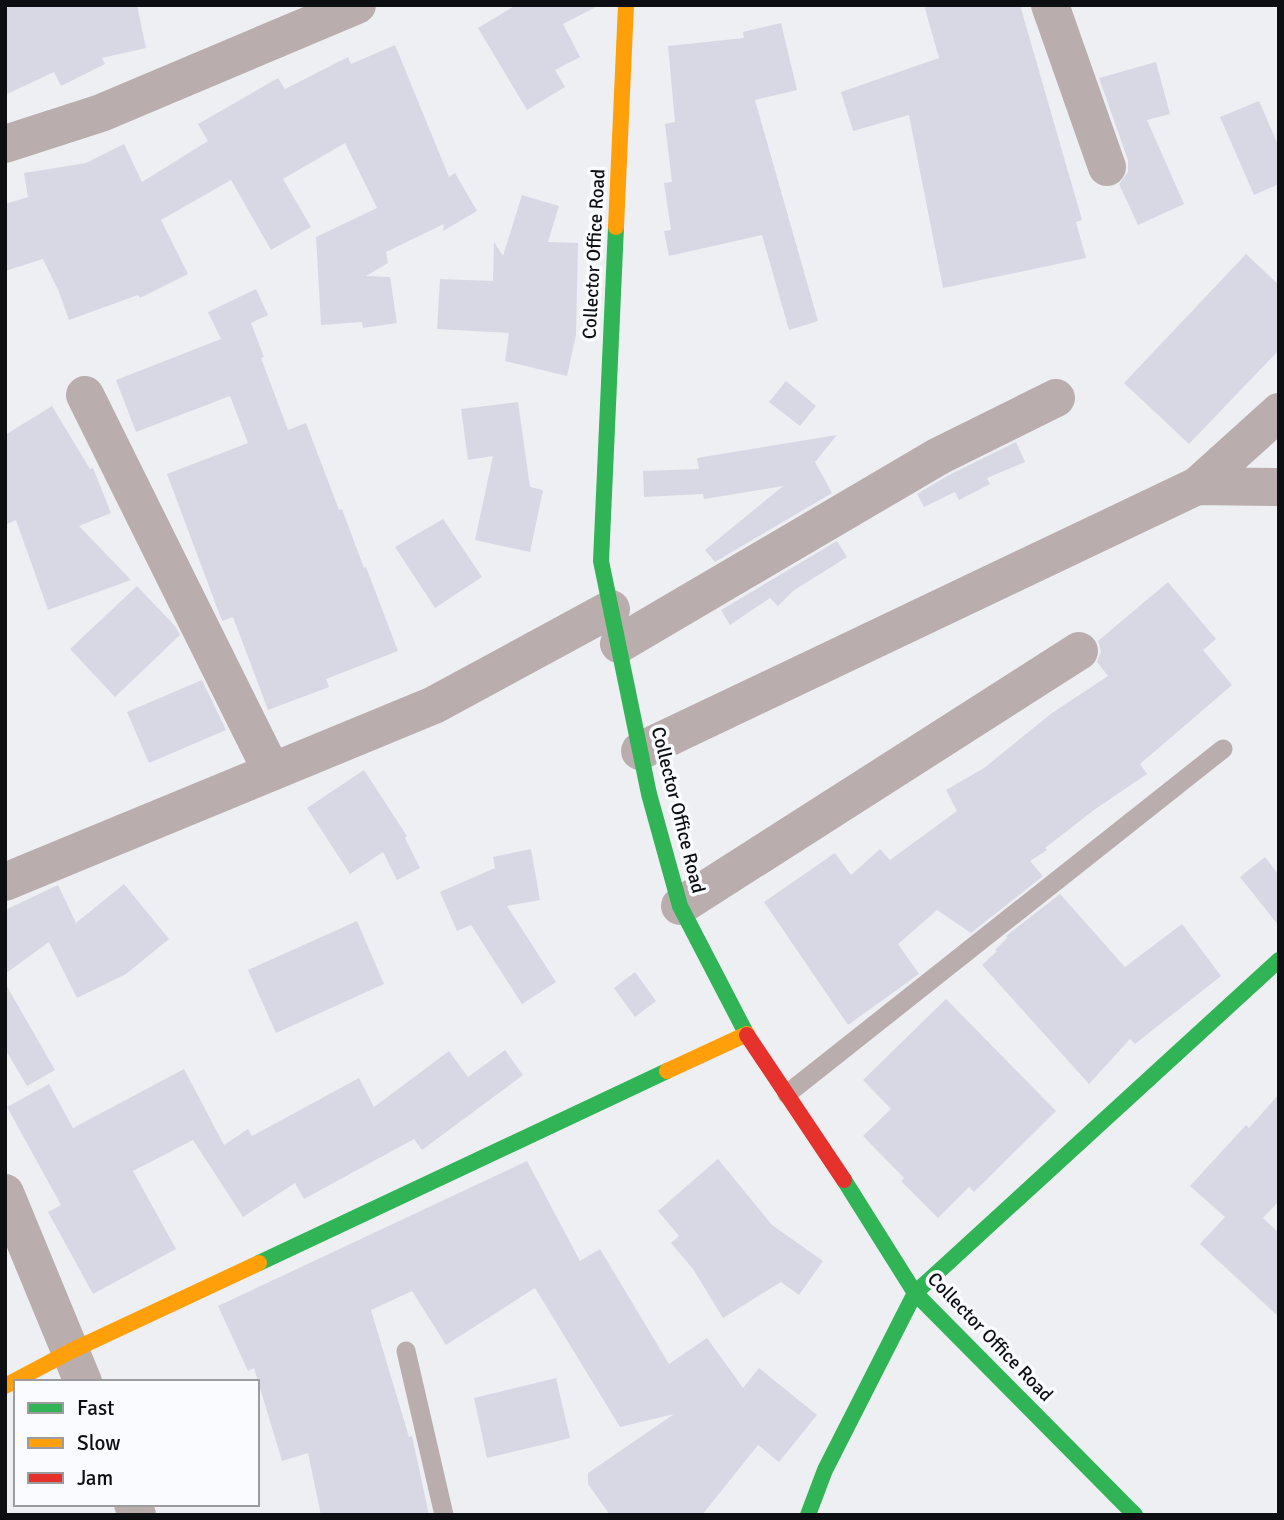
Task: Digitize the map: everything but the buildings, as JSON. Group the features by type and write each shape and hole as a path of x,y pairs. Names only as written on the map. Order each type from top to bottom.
{"main road":[{"name":"Collector Office Road","path":"626,5 601,561 640,751 680,906 747,1034 859,1202 915,1293 1135,1515"},
{"path":"808,1515 825,1470 915,1293 1279,960"},
{"path":"27,1380 77,1366 747,1034"}],"street":[{"path":"5,144 101,113 357,5"},
{"path":"1050,5 1107,167"},
{"path":"85,395 272,772"},
{"path":"5,882 434,705 615,627 939,456 1056,398"},
{"path":"640,751 1197,486 1279,412"},
{"path":"1197,486 1279,487"},
{"path":"680,906 1079,650"},
{"path":"5,1193 77,1366"}],"lane":[{"path":"787,1094 1223,749"},
{"path":"406,1351 444,1515"}],"traffic: fast":[{"path":"616,227 601,561 649,794 680,906 747,1035"},
{"path":"808,1515 825,1470 915,1293 1279,960"},
{"path":"259,1263 667,1071"},
{"path":"844,1180 915,1293 1135,1515"}],"traffic: slow":[{"path":"616,227 626,5"},
{"path":"667,1071 747,1034"},
{"path":"16,1380 71,1351 259,1263"},
{"path":"5,1386 14,1381"}],"traffic: jam":[{"path":"747,1035 844,1180"}]}
